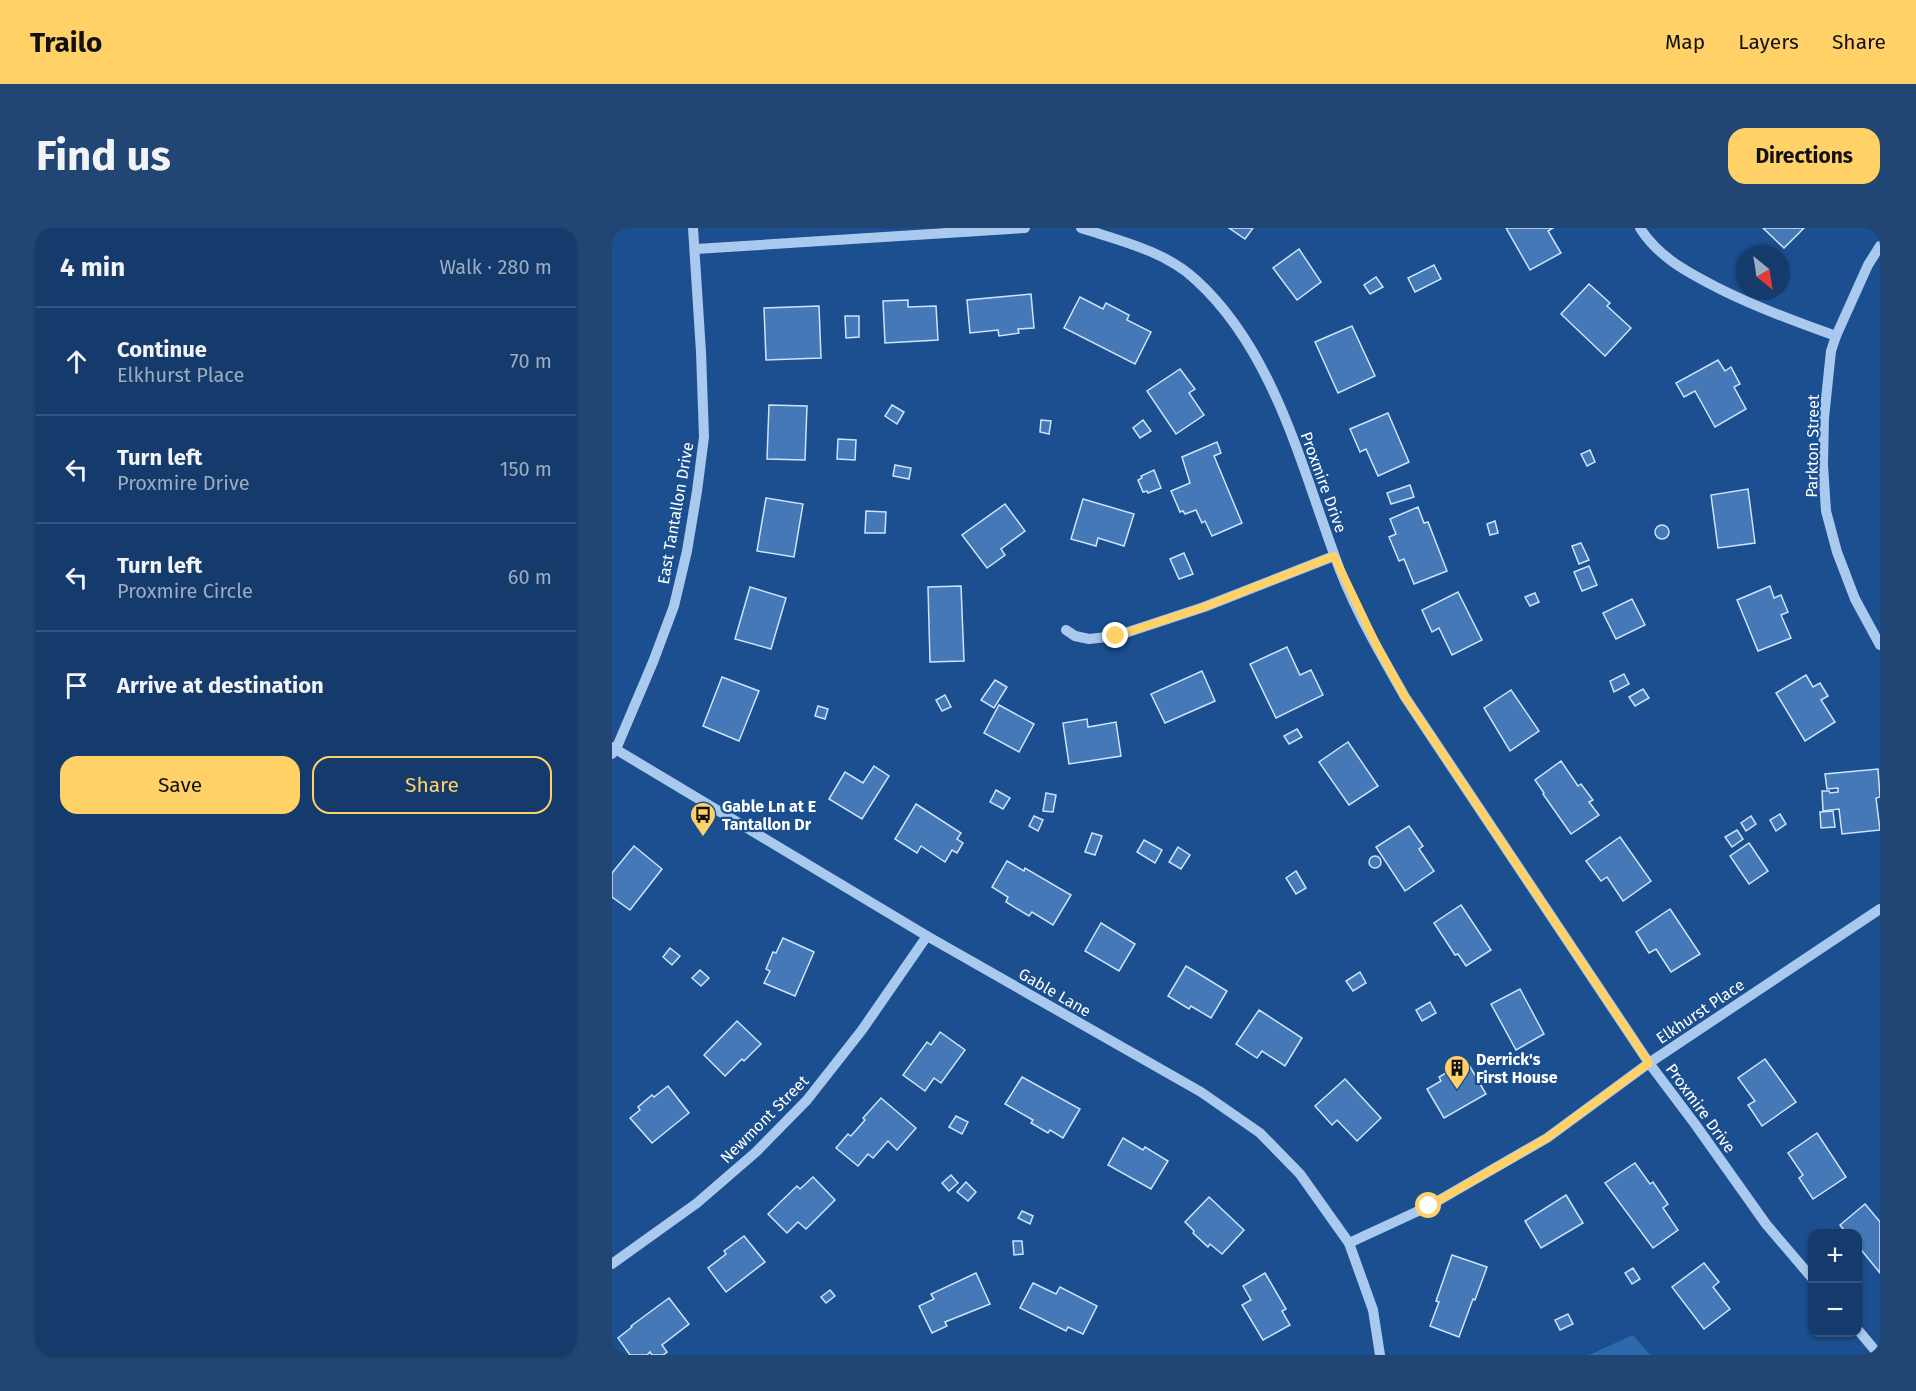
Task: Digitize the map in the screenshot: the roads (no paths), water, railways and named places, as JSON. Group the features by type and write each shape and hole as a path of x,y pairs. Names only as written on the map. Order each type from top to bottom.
{"street":[{"name":"East Tantallon Drive","path":"613,750 666,628 674,606 687,551 704,437 696,249 693,228"},
{"path":"696,249 1025,228"},
{"name":"Proxmire Drive","path":"1081,228 1131,244 1166,259 1196,280 1225,312 1263,370 1291,434 1334,556 1377,646 1405,697 1649,1063 1766,1224 1808,1273"},
{"path":"1640,228 1660,253 1685,271 1768,312 1836,336"},
{"name":"Parkton Street","path":"1880,246 1868,266 1831,351 1824,418 1823,465 1827,511 1837,552 1855,599 1880,645"},
{"path":"1066,630 1076,636 1089,639 1116,636 1194,610 1334,556"},
{"name":"Gable Lane","path":"613,750 927,936 1201,1092 1260,1133 1300,1174 1349,1242 1373,1310 1380,1355"},
{"name":"Elkhurst Place","path":"1349,1242 1429,1206 1547,1138 1649,1063 1880,909"},
{"name":"Newmont Street","path":"612,1264 697,1203 756,1152 807,1100 862,1030 927,936"},
{"path":"1862,1336 1879,1355"}],"place":[{"name":"Gable Ln at E Tantallon Dr","path":"703,838"},
{"name":"Derrick's First House","path":"1457,1091"}]}
